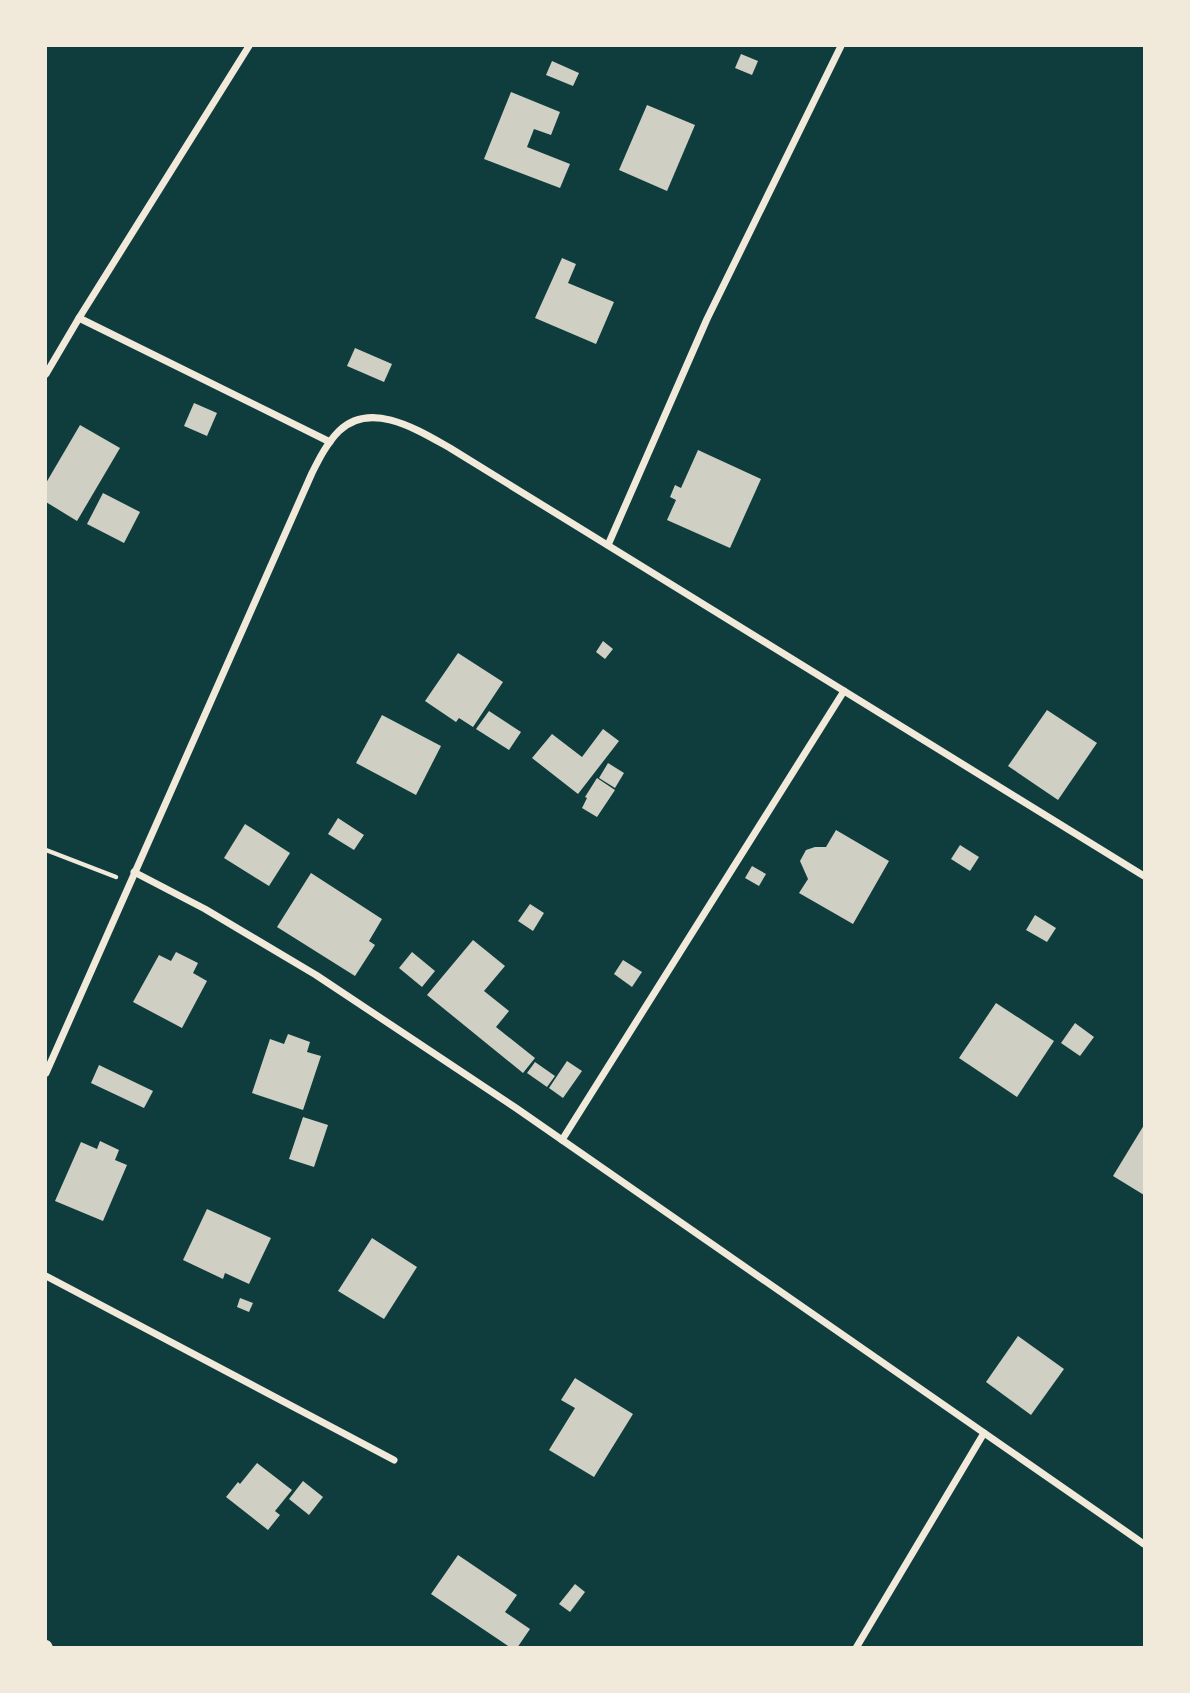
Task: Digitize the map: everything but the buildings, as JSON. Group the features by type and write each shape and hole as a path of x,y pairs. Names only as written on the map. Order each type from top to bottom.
{"street":[{"path":"46,374 249,46"},
{"path":"608,545 707,319 841,46"},
{"path":"79,318 330,442"},
{"path":"46,1073 312,473 330,442 340,430 354,421 375,418 398,422 450,447 1144,876"},
{"path":"562,1140 844,691"},
{"path":"134,872 205,909 316,975 562,1140 1144,1544"},
{"path":"46,1276 394,1460"},
{"path":"856,1647 984,1433"}],"path":[{"path":"46,850 130,882"}]}
